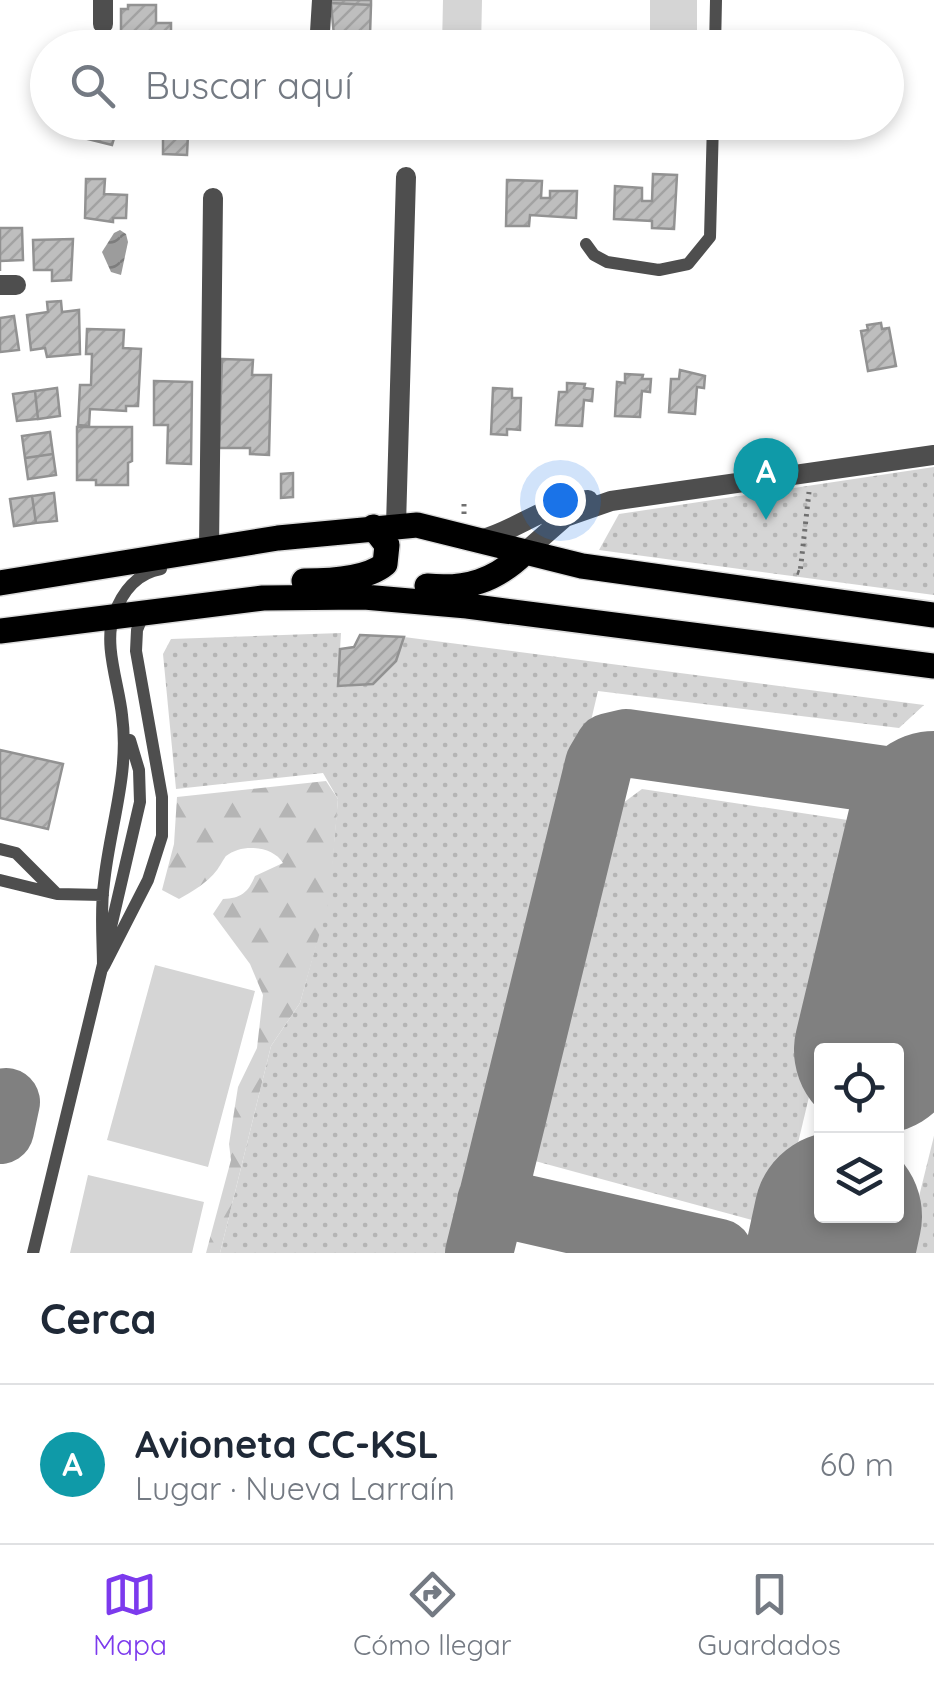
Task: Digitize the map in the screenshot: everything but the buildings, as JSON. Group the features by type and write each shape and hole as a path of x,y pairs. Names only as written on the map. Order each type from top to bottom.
{"main road":[{"path":"332,581 378,570 385,564 384,526"},
{"path":"0,583 278,538 384,526 439,528 524,554 582,566 934,615"},
{"path":"218,603 266,582 332,581 455,589 491,578 524,554"},
{"path":"0,631 263,598 390,599 934,666"}],"street":[{"path":"102,24 103,0"},
{"path":"320,30 322,0"},
{"path":"384,526 406,177"},
{"path":"209,549 212,198"},
{"path":"480,540 510,531 558,504 612,501 934,455"},
{"path":"524,554 565,517 612,501"}],"lane":[{"path":"715,30 716,0"},
{"path":"586,244 607,262 659,270 688,264 710,237 713,140"},
{"path":"102,968 103,895 126,765 111,640 113,616 129,587 145,572 249,554 278,538"},
{"path":"102,968 148,880 162,836 162,797 136,652 137,630 145,611"},
{"path":"33,1253 140,802 139,770 123,719"},
{"path":"0,849 16,853 57,894"},
{"path":"0,880 57,894 103,895"}],"path":[{"path":"781,570 800,572 811,472"}],"green space":[{"path":"443,0 482,0 481,30 442,30"},
{"path":"650,0 697,0 697,30 650,30"},
{"path":"934,467 934,595 599,550 619,514"},
{"path":"341,633 338,685 342,687 366,683 383,674 395,660 404,637 924,705 899,728 598,691 465,1253 220,1253 271,1046 300,1003 329,897 338,799 323,773 176,789 163,654 171,639"},
{"path":"326,781 338,799 330,897 300,1003 271,1046 220,1253 206,1253 231,1160 229,1144 238,1087 257,1048 263,995 250,964 213,914 223,899 243,894 255,876 283,863 265,850 240,849 226,856 209,879 179,899 162,890 174,844 177,797"},
{"path":"642,789 874,824 822,1043 814,1043 814,1076 778,1227 524,1158 619,806"},
{"path":"155,965 255,991 208,1167 107,1140"},
{"path":"934,1136 934,1253 905,1253"},
{"path":"88,1175 204,1202 192,1253 70,1253"}],"water":[{"path":"120,230 128,242 121,275 111,272 102,252"}],"taxiway":[{"path":"479,1253 599,764 609,747 626,743 934,787"},
{"path":"0,1130 6,1102"},
{"path":"491,1201 719,1253"}],"runway":[{"path":"880,1043 934,815"},
{"path":"830,1253 836,1223"}],"place":[{"name":"Avioneta CC-KSL","path":"766,520"}]}
